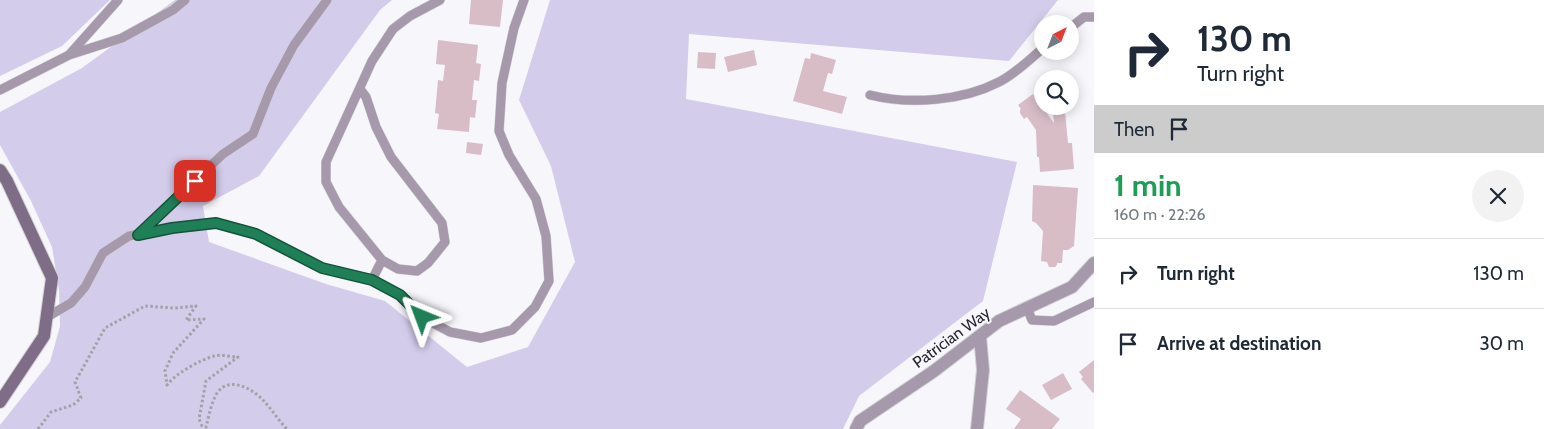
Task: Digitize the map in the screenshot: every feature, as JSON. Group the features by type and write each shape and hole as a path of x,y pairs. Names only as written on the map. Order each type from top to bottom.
{"street":[{"path":"0,170 7,181 52,278 44,336 0,402"},
{"name":"Patrician Way","path":"856,429 860,421 934,371 999,321 1072,287 1094,262"},
{"path":"977,429 983,370 980,336"}],"lane":[{"path":"69,55 118,0"},
{"path":"0,90 69,55 122,38 173,10 185,0"},
{"path":"138,235 223,154 253,134 271,88 294,46 327,0"},
{"path":"360,89 366,96 376,127 391,157 442,223 445,242 428,263 417,271 398,268 382,260 339,207 326,182 326,162 372,61 393,28 410,16 440,0"},
{"path":"47,317 71,303 84,287 103,253 129,236 172,228 216,223 256,234 322,268 372,280 400,295 422,317 450,332 481,338 512,330 536,307 549,282 546,236 536,199 509,155 499,131 502,83 514,28 524,0"},
{"path":"1079,21 1084,17 1094,17"},
{"path":"870,95 889,100 943,99 970,94 1000,82 1034,55"},
{"path":"372,280 382,260"},
{"path":"1027,308 1032,320 1054,321 1094,302"}],"path":[{"path":"38,429 51,412 73,405 81,398 75,382 105,328 145,306 174,308 196,306 186,320 204,319 173,353 166,371 167,384 172,378 183,371 215,356 238,357 206,381 199,419 202,426 206,427 218,392 227,386 236,385 247,387 261,398 287,429"}],"shaded area":[{"path":"0,0 110,0 62,46 0,76"},
{"path":"175,0 392,0 380,10 259,176 203,206 209,242 326,284 385,301 467,367 528,347 575,262 551,166 519,100 550,0 1058,0 1046,15 1034,15 1034,30 1009,61 689,34 686,99 1017,162 983,301 859,396 843,429 0,429 0,425 50,362 60,326 59,290 52,247 31,201 0,145 0,112 82,68"}],"building":[{"path":"471,0 503,0 500,27 469,24"},
{"path":"438,40 478,45 476,63 481,64 479,81 474,80 472,100 477,100 475,118 470,117 469,132 437,129 439,114 435,113 438,80 443,81 445,65 436,64"},
{"path":"754,50 757,65 728,72 724,57"},
{"path":"698,52 716,53 715,69 697,68"},
{"path":"811,53 836,60 832,74 828,73 823,91 847,97 842,114 793,101 805,58 810,59"},
{"path":"1033,94 1034,115 1048,115 1054,123 1053,115 1065,115 1068,143 1072,143 1074,169 1040,172 1039,157 1037,157 1036,130 1027,117 1024,119 1018,105"},
{"path":"467,142 483,144 481,155 466,153"},
{"path":"1033,185 1078,188 1074,246 1068,250 1063,250 1062,263 1057,263 1055,267 1049,267 1047,262 1041,261 1043,231 1032,221"},
{"path":"1094,360 1093,393 1081,379 1083,377 1079,372"},
{"path":"1063,373 1072,389 1051,400 1042,385"},
{"path":"1020,390 1060,419 1052,429 1014,429 1021,419 1006,409"}],"route":[{"path":"195,181 138,235 172,228 216,223 256,234 322,268 372,280 400,295 422,317"}]}
